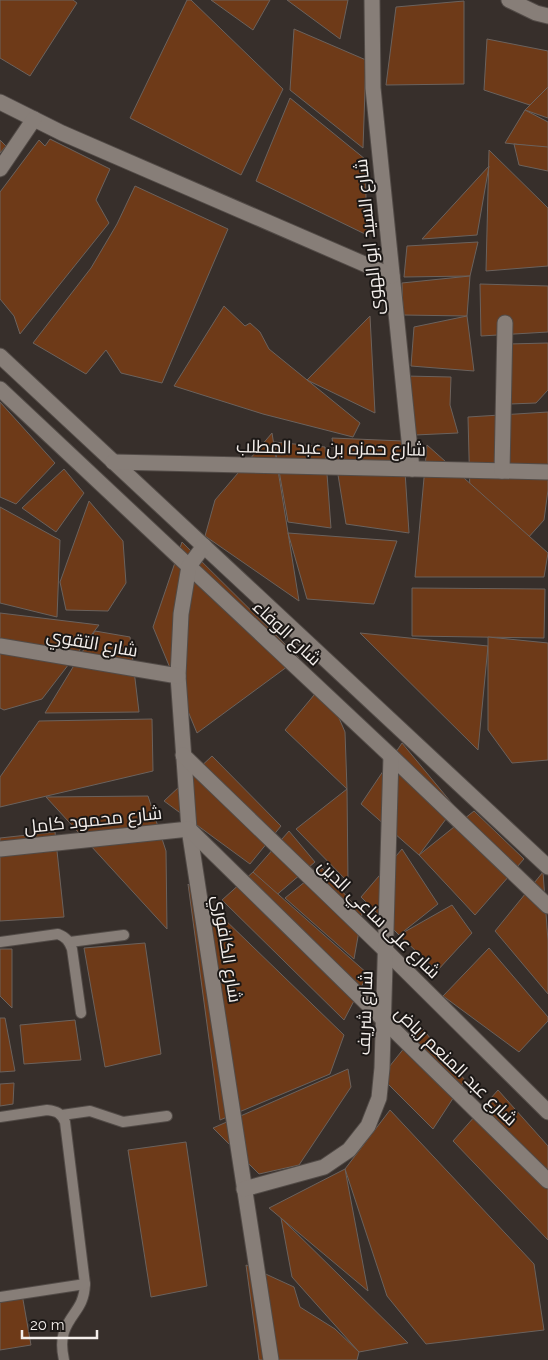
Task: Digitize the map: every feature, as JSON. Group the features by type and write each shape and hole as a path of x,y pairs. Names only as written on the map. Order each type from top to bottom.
{"street":[{"name":"شارع السيد ابو الهوى","path":"372,0 373,88 412,469"},
{"path":"509,0 536,13 548,16"},
{"path":"0,102 34,120 392,276"},
{"path":"0,169 34,120"},
{"path":"502,471 505,323"},
{"name":"شارع الوفاء","path":"0,356 548,867"},
{"name":"شارع الوفاء","path":"0,389 548,906"},
{"name":"شارع حمزه بن عبد المطلب","path":"113,462 548,472"},
{"name":"شارع الكافوري","path":"204,546 189,566 181,614 178,676 182,755 190,829 271,1360"},
{"name":"شارع التقوي","path":"0,646 178,676"},
{"name":"شارع على ساعي الدين","path":"182,755 386,951 548,1112"},
{"name":"شارع شريف","path":"244,1189 324,1167 348,1150 368,1126 379,1098 384,1022 391,756"},
{"name":"شارع محمود كامل","path":"0,849 190,829"},
{"name":"شارع عبد المنعم رياض","path":"190,829 384,1022 548,1181"}],"lane":[{"path":"0,942 58,934 65,937 70,942 81,1013"},
{"path":"70,942 124,935"},
{"path":"0,1116 55,1110 62,1115 65,1122 85,1284 82,1302 63,1333 64,1360"},
{"path":"62,1115 90,1111 123,1122 167,1116"},
{"path":"0,1297 85,1284"}],"building":[{"path":"0,0 73,0 77,3 30,76 0,58"},
{"path":"187,0 191,0 283,89 241,175 130,118"},
{"path":"211,0 270,0 253,30"},
{"path":"287,0 348,0 340,39"},
{"path":"464,1 464,84 386,85 396,7"},
{"path":"294,29 366,60 363,148 290,90"},
{"path":"487,39 548,51 548,111 484,90"},
{"path":"548,87 548,118 525,110"},
{"path":"290,98 365,159 367,235 256,181"},
{"path":"525,110 548,122 548,148 505,143"},
{"path":"50,139 110,169 96,200 109,223 20,334 14,316 0,299 0,192 39,140 45,146"},
{"path":"0,140 6,146 0,153"},
{"path":"514,144 548,147 548,171 519,165"},
{"path":"489,150 548,208 548,266 486,271"},
{"path":"489,166 477,235 422,239"},
{"path":"135,186 228,229 162,383 121,373 106,350 86,374 33,343 91,268 117,224"},
{"path":"478,242 470,276 404,277 407,246"},
{"path":"470,276 467,316 403,315 402,283"},
{"path":"480,284 548,286 548,332 481,336"},
{"path":"224,306 245,326 250,323 260,332 269,349 360,423 353,437 263,414 174,386"},
{"path":"370,316 375,413 307,380"},
{"path":"467,316 474,371 411,366 414,327"},
{"path":"548,343 548,390 536,403 510,404 508,344"},
{"path":"405,376 451,377 450,405 458,433 415,435"},
{"path":"0,402 55,463 16,504 0,497"},
{"path":"548,412 548,490 544,520 527,539 470,495 468,417"},
{"path":"272,433 299,601 205,536 215,500"},
{"path":"332,438 403,441 409,533 346,524"},
{"path":"274,442 325,447 331,528 288,522"},
{"path":"427,445 548,553 544,577 415,577"},
{"path":"64,469 84,493 56,532 22,508"},
{"path":"89,501 123,541 126,583 108,611 66,610 60,582"},
{"path":"0,507 60,540 57,617 0,603"},
{"path":"288,533 397,541 374,604 307,599"},
{"path":"182,542 299,658 197,733 153,627"},
{"path":"412,588 545,589 544,638 412,636"},
{"path":"0,613 99,625 42,699 4,710 0,708"},
{"path":"95,631 130,637 139,712 45,713"},
{"path":"360,633 488,646 478,750"},
{"path":"488,637 548,643 548,760 512,763 488,730"},
{"path":"324,683 345,732 347,789 285,730"},
{"path":"152,719 153,771 0,807 0,777 39,721"},
{"path":"402,743 455,807 419,855 361,804"},
{"path":"212,756 281,826 250,864 164,801"},
{"path":"347,789 348,882 296,829"},
{"path":"148,796 166,851 167,929 46,797"},
{"path":"474,811 524,859 475,915 419,855"},
{"path":"289,831 315,862 273,898 253,872"},
{"path":"55,832 64,917 0,921 0,838"},
{"path":"402,849 438,904 399,935 361,897"},
{"path":"322,868 362,914 354,959 285,898"},
{"path":"253,872 368,974 344,1020 222,900"},
{"path":"543,872 548,941 548,994 495,931"},
{"path":"188,884 344,1035 330,1074 220,1120"},
{"path":"452,905 472,933 437,971 399,935"},
{"path":"145,943 161,1054 105,1067 84,948"},
{"path":"489,948 548,1017 548,1021 519,1052 443,996"},
{"path":"0,949 12,949 12,1008 0,996"},
{"path":"0,1018 5,1018 15,1071 0,1072"},
{"path":"75,1020 81,1060 24,1064 20,1025"},
{"path":"421,1027 465,1080 433,1129 381,1077"},
{"path":"348,1069 351,1087 299,1165 259,1174 213,1128"},
{"path":"14,1083 13,1104 0,1106 0,1084"},
{"path":"498,1090 548,1146 548,1240 453,1141"},
{"path":"390,1110 534,1264 544,1330 426,1344 387,1296 345,1169"},
{"path":"186,1142 207,1286 151,1297 128,1150"},
{"path":"345,1169 368,1291 269,1208"},
{"path":"281,1218 408,1343 359,1352 292,1277"},
{"path":"246,1265 294,1287 300,1307 335,1329 359,1352 357,1360 259,1360"},
{"path":"22,1294 31,1345 0,1350 0,1297"}]}
